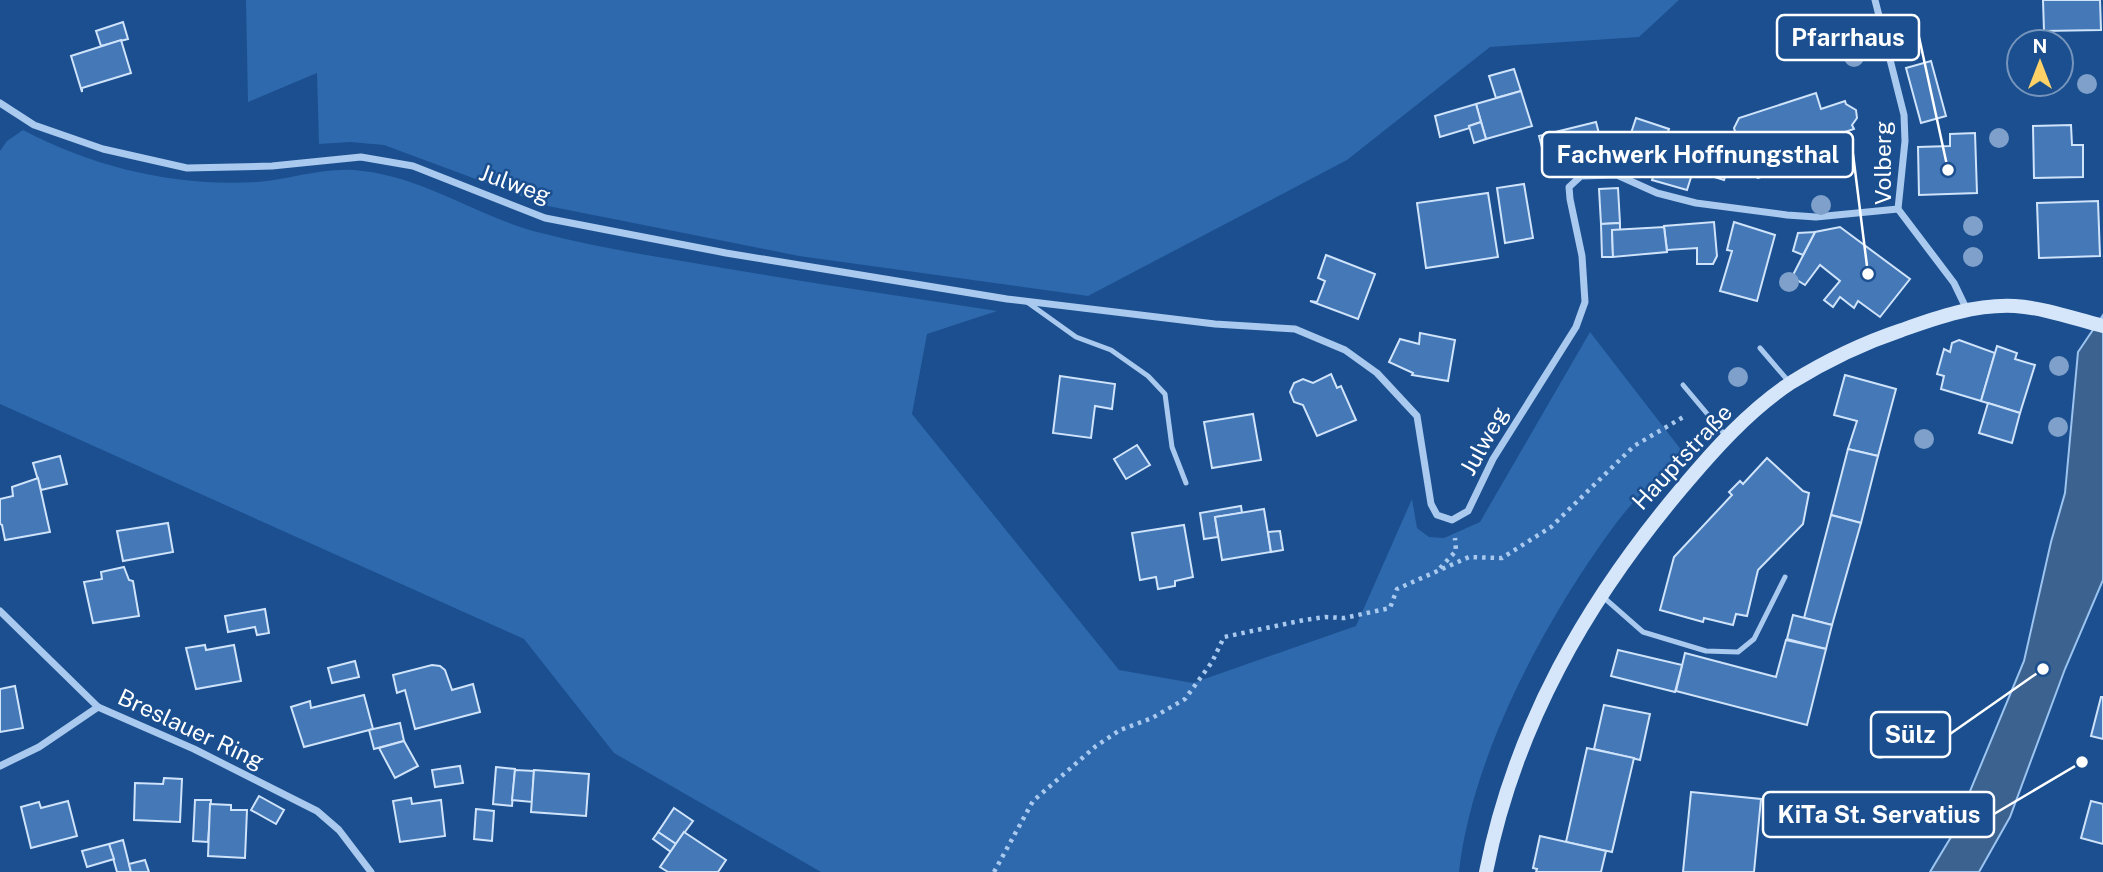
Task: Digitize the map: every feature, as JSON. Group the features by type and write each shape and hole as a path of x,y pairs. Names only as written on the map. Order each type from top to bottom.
{"main road":[{"name":"Hauptstraße","path":"1486,872 1518,755 1563,656 1641,537 1727,438 1790,383 1825,363 1879,338 1967,310 2015,306 2103,326"}],"street":[{"name":"Volberg","path":"1875,0 1904,115 1905,141 1898,209 1954,283 1967,310"},
{"name":"Julweg","path":"0,103 34,125 103,149 187,168 272,166 361,157 413,166 545,218 726,253 1027,302 1215,324 1295,329 1345,350 1377,373 1417,416 1431,503 1437,515 1452,520 1468,511 1493,459 1576,327 1585,302 1581,256 1569,187 1581,176 1616,175 1657,193 1696,203 1787,215 1816,217 1898,209"},
{"name":"Breslauer Ring","path":"0,611 98,707 194,748 317,811 339,830 371,872"},
{"path":"0,766 39,747 98,707"}],"lane":[{"name":"Julweg","path":"1027,302 1076,337 1111,350 1148,376 1165,394 1172,447 1185,483"},
{"path":"1760,348 1790,383"},
{"path":"1683,385 1727,438"},
{"path":"1602,596 1643,632 1706,651 1738,652 1754,639 1786,577"}],"path":[{"path":"994,872 1033,801 1096,746 1120,730 1152,718 1185,699 1212,662 1224,637 1304,620 1344,618 1390,608 1397,589 1438,570 1469,557 1503,558 1551,527 1633,446 1671,422"},
{"path":"1438,570 1456,551 1452,520"}],"shaded area":[{"path":"246,0 1679,0 1639,37 1490,47 1347,160 1088,296 799,256 548,206 384,145 350,142 319,144 317,73 248,102"},
{"path":"23,130 79,155 167,178 228,183 258,182 336,170 386,175 429,189 515,225 575,241 727,269 997,311 927,334 912,414 1119,670 1193,683 1356,626 1412,499 1417,528 1429,537 1444,538 1480,522 1590,332 1682,451 1617,522 1540,643 1496,734 1479,781 1459,872 821,872 614,753 524,639 0,404 0,151 7,141"},
{"path":"2103,315 2103,580 2065,669 2010,817 1979,872 1930,872 1951,837 2024,661 2065,493 2078,352"}],"building":[{"path":"2043,0 2100,0 2101,30 2044,28"},
{"path":"123,22 128,39 101,46 96,31"},
{"path":"121,40 131,73 82,88 82,92 71,56"},
{"path":"1931,61 1946,116 1921,123 1906,68"},
{"path":"1514,69 1521,91 1496,98 1489,76"},
{"path":"1521,91 1532,126 1486,139 1476,104"},
{"path":"1816,93 1821,109 1845,101 1856,110 1857,118 1852,125 1854,129 1830,137 1835,153 1758,178 1748,173 1734,128 1739,118"},
{"path":"1476,104 1481,122 1440,137 1435,116"},
{"path":"1636,118 1669,129 1656,170 1623,158"},
{"path":"1481,122 1486,139 1474,143 1469,126"},
{"path":"1596,122 1602,145 1545,159 1539,136"},
{"path":"2071,125 2072,145 2083,145 2083,177 2034,178 2033,126"},
{"path":"1975,133 1977,193 1919,195 1918,147 1950,146 1950,134"},
{"path":"1701,142 1733,152 1724,180 1692,170"},
{"path":"1664,145 1698,155 1687,190 1652,180"},
{"path":"1524,184 1533,238 1505,243 1497,188"},
{"path":"1618,188 1620,223 1601,224 1599,189"},
{"path":"1488,193 1498,257 1426,268 1417,203"},
{"path":"2098,201 2100,256 2039,258 2037,203"},
{"path":"1714,222 1717,256 1713,264 1697,264 1697,248 1667,250 1664,226"},
{"path":"1734,222 1775,235 1757,301 1720,291 1732,251 1727,250"},
{"path":"1620,223 1620,230 1612,230 1613,257 1602,257 1601,224"},
{"path":"1664,227 1667,252 1613,257 1612,230"},
{"path":"1840,227 1910,279 1880,317 1858,301 1854,308 1840,297 1833,307 1824,300 1840,281 1820,265 1805,285 1792,277 1815,232"},
{"path":"1815,232 1803,255 1793,251 1798,233"},
{"path":"1326,255 1375,274 1358,319 1310,301 1317,302 1325,281 1318,278"},
{"path":"1420,333 1455,340 1448,381 1412,375 1413,373 1389,362 1400,339 1419,344"},
{"path":"1959,340 1995,353 1981,401 1941,389 1944,376 1937,374 1944,349 1950,352 1952,343"},
{"path":"1997,346 2017,353 2015,359 2035,365 2020,413 1981,401"},
{"path":"1331,374 1337,388 1341,386 1356,420 1317,436 1303,405 1294,402 1290,392 1294,383 1303,379 1313,383"},
{"path":"1845,375 1896,389 1878,456 1848,449 1857,421 1834,415"},
{"path":"1060,376 1115,384 1112,409 1095,406 1091,438 1053,433"},
{"path":"1988,403 2020,413 2012,443 1979,433"},
{"path":"1253,414 1261,460 1212,468 1204,422"},
{"path":"1137,445 1150,465 1126,479 1114,459"},
{"path":"1848,449 1878,456 1861,523 1831,515"},
{"path":"60,456 67,484 41,490 33,463"},
{"path":"1767,458 1803,491 1809,493 1803,524 1758,570 1747,616 1736,614 1733,625 1704,618 1703,622 1660,610 1674,557 1732,495 1729,492 1740,481 1743,484"},
{"path":"38,478 50,532 5,540 0,524 0,499 13,496 12,487"},
{"path":"1241,506 1242,513 1215,517 1218,537 1204,539 1200,513"},
{"path":"1264,509 1271,552 1222,560 1215,517"},
{"path":"1831,515 1861,523 1832,625 1804,618"},
{"path":"168,523 173,552 123,561 117,531"},
{"path":"1184,525 1193,577 1175,581 1175,586 1158,589 1156,577 1140,580 1132,533"},
{"path":"1280,531 1283,550 1271,552 1268,532"},
{"path":"124,567 129,580 133,581 139,616 93,623 84,582 102,579 101,572"},
{"path":"265,609 269,633 257,635 255,627 228,632 225,616"},
{"path":"1793,615 1832,625 1826,649 1787,639"},
{"path":"1786,640 1826,649 1807,725 1676,691 1685,653 1776,677"},
{"path":"205,645 206,650 234,645 241,681 196,689 186,648"},
{"path":"1618,650 1682,665 1675,692 1611,676"},
{"path":"355,661 359,677 332,683 328,668"},
{"path":"432,665 445,670 452,690 473,684 480,712 415,729 405,690 397,693 393,675"},
{"path":"15,686 23,728 0,732 0,689"},
{"path":"364,695 373,729 304,747 291,707 310,701 311,708"},
{"path":"2103,697 2103,739 2091,736"},
{"path":"1604,705 1650,714 1640,760 1594,749"},
{"path":"400,723 404,741 374,749 369,730"},
{"path":"404,741 418,766 395,778 379,748"},
{"path":"1587,748 1634,758 1612,852 1566,842"},
{"path":"460,766 463,783 435,787 432,770"},
{"path":"496,767 515,769 512,806 493,804"},
{"path":"515,770 534,771 532,802 512,800"},
{"path":"534,770 589,774 586,816 531,812"},
{"path":"164,778 182,779 180,822 134,820 135,783 163,784"},
{"path":"1691,792 1761,799 1754,872 1683,872"},
{"path":"259,796 284,810 276,824 251,810"},
{"path":"411,798 412,804 441,800 445,836 400,842 393,801"},
{"path":"195,800 211,800 208,842 193,841"},
{"path":"68,801 77,836 31,848 21,807 39,802 41,808"},
{"path":"2091,801 2103,804 2103,844 2081,838"},
{"path":"210,804 231,805 231,810 247,810 245,858 208,856"},
{"path":"674,808 693,821 676,844 658,832"},
{"path":"476,809 494,811 492,841 474,839"},
{"path":"658,832 676,844 671,852 653,839"},
{"path":"684,832 726,860 718,872 668,872 660,867"},
{"path":"1540,836 1606,851 1601,872 1536,872 1537,869 1533,868"},
{"path":"123,840 131,872 117,872 109,844"},
{"path":"109,844 114,859 87,867 82,851"},
{"path":"145,860 149,872 131,872 129,864"}],"place":[{"name":"Pfarrhaus","path":"1948,170"},
{"name":"Fachwerk Hoffnungsthal","path":"1868,274"},
{"name":"Sülz","path":"2043,669"},
{"name":"KiTa St. Servatius","path":"2082,762"}]}
